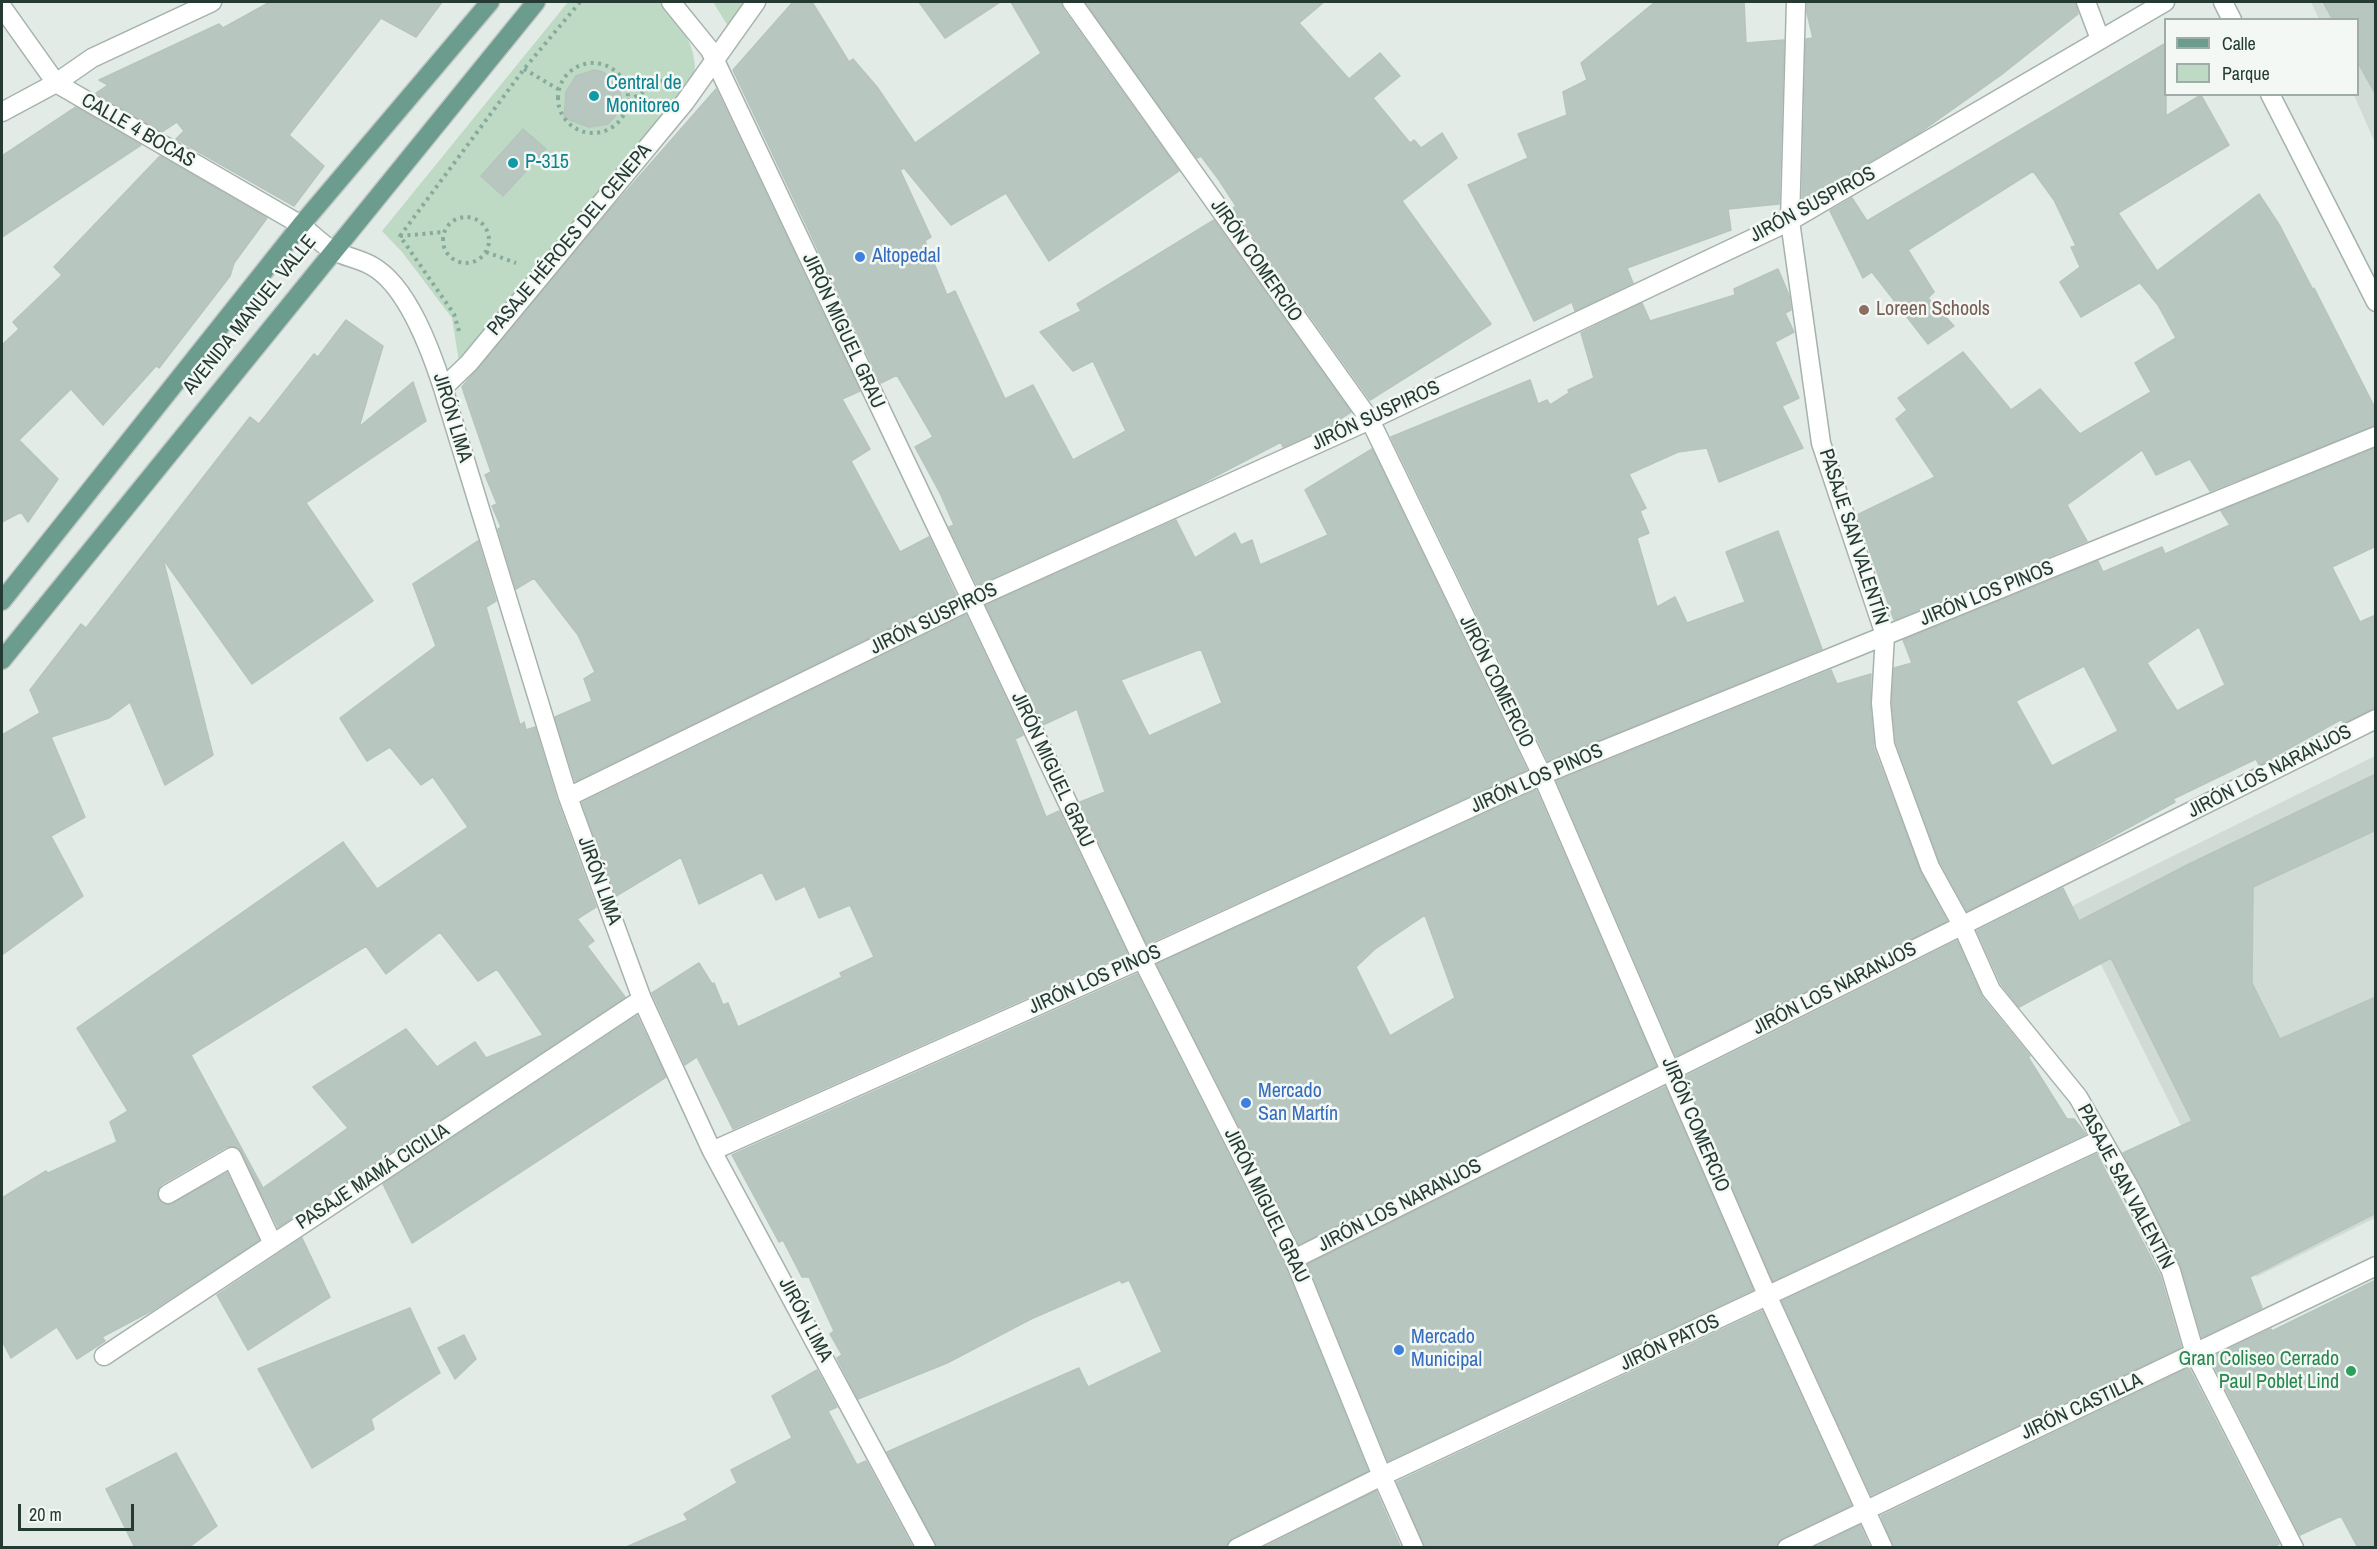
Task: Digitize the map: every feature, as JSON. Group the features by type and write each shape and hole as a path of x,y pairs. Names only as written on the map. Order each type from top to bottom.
{"main road":[{"name":"AVENIDA MANUEL VALLE","path":"2,601 302,225 490,2"},
{"name":"AVENIDA MANUEL VALLE","path":"2,660 332,250 536,2"}],"street":[{"path":"2,112 56,83 92,58 212,2"},
{"name":"JIRÓN MIGUEL GRAU","path":"671,2 715,60 1142,959 1294,1259 1382,1476 1414,1548"},
{"name":"PASAJE HÉROES DEL CENEPA","path":"443,388 469,363 686,102 756,2"},
{"name":"JIRÓN COMERCIO","path":"1072,2 1370,420 1542,775 1768,1297 1883,1548"},
{"name":"PASAJE SAN VALENTÍN","path":"1796,2 1790,221 1821,443 1885,635 1881,703 1885,745 1930,867 1962,925 1991,990 2078,1097 2131,1190 2171,1271 2195,1354 2294,1548"},
{"path":"2086,2 2100,39"},
{"name":"JIRÓN SUSPIROS","path":"568,797 971,600 1370,420 1790,221 2165,2"},
{"path":"2223,2 2231,18"},
{"name":"CALLE 4 BOCAS","path":"2,7 56,83 302,225"},
{"path":"2271,96 2376,302"},
{"name":"JIRÓN LIMA","path":"302,225 332,250 372,266 388,278 413,314 434,359 568,797 642,999 712,1151 926,1548"},
{"name":"JIRÓN LOS PINOS","path":"712,1151 1142,959 1542,775 2376,436"},
{"name":"JIRÓN LOS NARANJOS","path":"1294,1259 2376,719"},
{"name":"PASAJE MAMÁ CICILIA","path":"104,1356 642,999"},
{"name":"JIRÓN PATOS","path":"1237,1548 1382,1476 1768,1297 2102,1138"},
{"path":"168,1194 232,1157 273,1244"},
{"name":"JIRÓN CASTILLA","path":"1787,1548 2376,1266"}],"path":[{"path":"400,236 524,69 580,2"},
{"path":"594,62 616,71 623,80 628,101 625,112 609,129 587,132 568,122 561,112 558,89 572,69 594,62"},
{"path":"524,69 558,89"},
{"path":"400,236 444,232 454,221 468,218 482,224 489,237 486,252 474,262 459,262 447,254 443,240 444,232"},
{"path":"400,236 454,314 469,363"}],"shaded area":[{"path":"2311,2 2375,2 2375,143 2354,96 2359,96 2359,18 2319,18"},
{"path":"2375,756 2375,1218 2256,1277 2072,906"}],"green space":[{"path":"568,2 659,2 688,39 694,60 693,84 459,362 452,318 402,252 382,231"},
{"path":"713,2 754,2 731,31"}],"building":[{"path":"270,2 442,2 416,37 381,18 289,135 324,166 294,206 176,139 184,131 177,122 162,132 96,93 108,85 99,80 219,24 223,28"},
{"path":"793,2 812,2 849,62 853,59 877,87 915,143 1041,53 1011,2 1061,2 1063,9 1179,171 1049,261 1006,193 951,225 904,168 900,170 931,237 925,241 947,295 955,291 1005,399 1033,385 1073,460 1126,431 1093,361 1073,371 1040,332 1081,311 1077,304 1214,220 1351,412 1328,427 1283,447 1281,442 1191,489 977,585 949,527 954,525 940,493 915,447 933,437 897,375 881,383 733,70"},
{"path":"919,2 1000,2 945,38"},
{"path":"1085,2 1324,2 1299,23 1349,79 1380,53 1400,76 1373,98 1410,143 1414,140 1421,148 1442,133 1457,158 1402,201 1491,324 1370,400 1233,208 1236,206 1219,180 1201,156 1197,158"},
{"path":"1655,2 1744,2 1746,43 1784,40 1779,204 1728,209 1731,230 1627,268 1633,283 1575,311 1572,302 1534,321 1468,185 1528,158 1518,134 1567,115 1563,92 1587,80 1581,63"},
{"path":"1807,2 2075,2 2078,14 2001,75 1922,131 1802,201 1806,39 1813,38 1807,13"},
{"path":"2323,2 2376,2 2376,95 2359,65 2359,18 2332,18"},
{"path":"2164,44 2166,116 2202,96 2229,145 2118,213 2157,271 2259,194 2280,226 2313,290 2314,288 2376,410 2376,425 2210,491 2190,459 2156,475 2142,450 2067,505 2087,541 1894,620 1857,515 1935,477 1896,419 1907,410 1898,398 1963,352 2011,410 2040,389 2080,434 2151,392 2135,363 2176,338 2158,305 2140,283 2146,279 2081,317 2060,282 2080,267 2071,247 2076,246 2054,200 2033,171 1908,250 1934,292 1928,298 1954,326 1928,344 1872,272 1863,278 1830,211 1852,198 1867,221"},
{"name":"Central de Monitoreo","path":"594,70 603,72 618,83 622,101 620,111 608,124 589,127 564,118 566,92 576,76"},
{"path":"716,89 860,391 842,399 870,449 851,461 900,552 929,537 956,595 575,781 555,717 592,701 584,679 595,672 578,635 534,578 516,589 498,529 501,527 492,506 497,504 485,475 491,472 462,387 609,211"},
{"path":"76,107 141,145 2,237 2,156"},
{"name":"P-315","path":"523,129 546,149 503,196 481,176"},
{"path":"160,156 267,218 234,263 230,276 159,368 156,366 103,425 71,389 19,440 58,479 28,522 21,512 2,522 2,345 19,329 13,322 62,275 54,267"},
{"path":"1778,269 1789,295 1791,310 1785,313 1794,332 1775,342 1799,398 1782,406 1803,448 1719,482 1707,448 1678,452 1629,474 1646,508 1640,511 1649,533 1637,538 1657,607 1675,597 1687,623 1745,602 1726,552 1778,531 1822,649 1548,761 1391,437 1530,380 1538,404 1547,400 1550,405 1569,393 1568,390 1594,378 1581,333 1642,303 1650,321 1735,295 1734,289"},
{"path":"346,320 383,346 359,427 413,382 426,421 306,503 373,601 252,684 163,559 213,755 165,785 130,702 109,718 51,737 85,817 51,836 83,896 2,955 2,735 40,713 30,690 81,624 86,628 250,417 259,424 314,354 318,357"},
{"path":"2376,448 2376,546 2332,567 2360,622 2376,615 2376,708 2343,723 2342,719 2259,765 2256,759 2173,799 2175,802 2075,857 1967,911 1940,862 1896,742 1892,703 1894,668 1912,663 1903,640 2098,561 2103,572 2162,547 2165,554 2230,525 2221,511","holes":["2199,627 2225,685 2177,711 2147,663","2084,666 2118,731 2052,766 2016,701"]},
{"path":"1372,449 1527,770 1147,944 1080,802 1105,792 1077,709 1043,725 986,605 1176,520 1195,558 1235,533 1241,545 1252,540 1260,565 1328,535 1305,490","holes":["1201,649 1222,703 1149,736 1121,680"]},
{"path":"478,541 496,601 486,607 520,725 524,722 526,730 535,727 557,800 596,907 577,919 594,941 587,946 625,997 278,1227 238,1147 226,1147 162,1184 158,1189 158,1199 169,1205 227,1173 259,1240 151,1311 102,1337 105,1341 77,1359 57,1327 11,1358 2,1341 2,1198 46,1171 48,1173 117,1142 110,1122 128,1111 77,1028 343,842 377,889 468,827 433,777 421,785 390,747 367,761 340,718 436,646 413,584","holes":["440,932 478,981 497,969 543,1035 486,1058 475,1042 437,1067 406,1029 313,1087 348,1128 263,1188 191,1055 366,946 386,974"]},
{"path":"966,615 1023,735 1015,739 1046,817 1059,811 1127,953 733,1129 697,1057 685,1065 652,993 699,963 712,984 714,983 723,1005 728,1003 738,1027 842,977 840,973 874,957 850,905 819,918 805,886 776,900 762,872 699,904 681,857 616,896 582,803"},
{"path":"1831,670 1837,684 1871,674 1870,704 1874,749 1920,871 1947,921 1676,1056 1557,781"},
{"path":"2376,774 2376,830 2253,887 2252,983 2280,1039 2376,997 2376,1213 2250,1277 2262,1308 2202,1337 2181,1266 2123,1153 2192,1121 2111,958 2019,1007 2001,984 1977,931 2063,888 2079,921 2189,864"},
{"path":"1536,790 1656,1066 1299,1244 1157,964","holes":["1425,915 1455,998 1390,1036 1356,967 1375,949"]},
{"path":"1957,941 1982,997 2030,1056 2028,1057 2067,1119 2074,1119 2086,1134 1773,1281 1685,1077"},
{"path":"1137,974 1284,1264 1368,1471 1232,1538 1226,1548 937,1548 887,1452 1079,1368 1088,1387 1162,1352 1129,1280 1122,1283 1120,1280 1031,1319 947,1363 858,1399 837,1358 842,1355 830,1334 834,1331 809,1277 802,1277 783,1240 779,1242 732,1155"},
{"path":"637,1016 666,1077 412,1243 383,1184"},
{"path":"1665,1087 1753,1290 1388,1461 1308,1264"},
{"path":"2097,1154 2160,1275 2181,1347 1871,1495 1782,1301"},
{"path":"302,1238 330,1297 248,1350 217,1295"},
{"path":"2376,1280 2376,1548 2358,1548 2341,1516 2300,1535 2210,1358 2271,1329 2272,1331"},
{"path":"410,1308 440,1373 371,1419 374,1429 312,1468 258,1369"},
{"path":"1762,1311 1851,1505 1782,1538 1776,1548 1425,1548 1397,1482"},
{"path":"464,1335 476,1359 455,1379 438,1348"},
{"path":"2189,1368 2279,1544 2272,1548 1894,1548 1881,1516"},
{"path":"817,1370 837,1407 828,1411 857,1465 866,1461 913,1548 624,1548 688,1520 684,1514 737,1483 731,1470 792,1438 772,1396"},
{"path":"176,1453 217,1526 188,1548 135,1548 106,1489"},
{"path":"1376,1491 1401,1548 1263,1548"},
{"path":"1860,1525 1870,1548 1814,1548"}],"place":[{"name":"Central de Monitoreo","path":"594,96"},
{"name":"P-315","path":"513,163"},
{"name":"Altopedal","path":"860,257"},
{"name":"Loreen Schools","path":"1864,310"},
{"name":"Mercado San Martín","path":"1246,1103"},
{"name":"Mercado Municipal","path":"1399,1350"},
{"name":"Gran Coliseo Cerrado Paul Poblet Lind","path":"2351,1371"}]}
